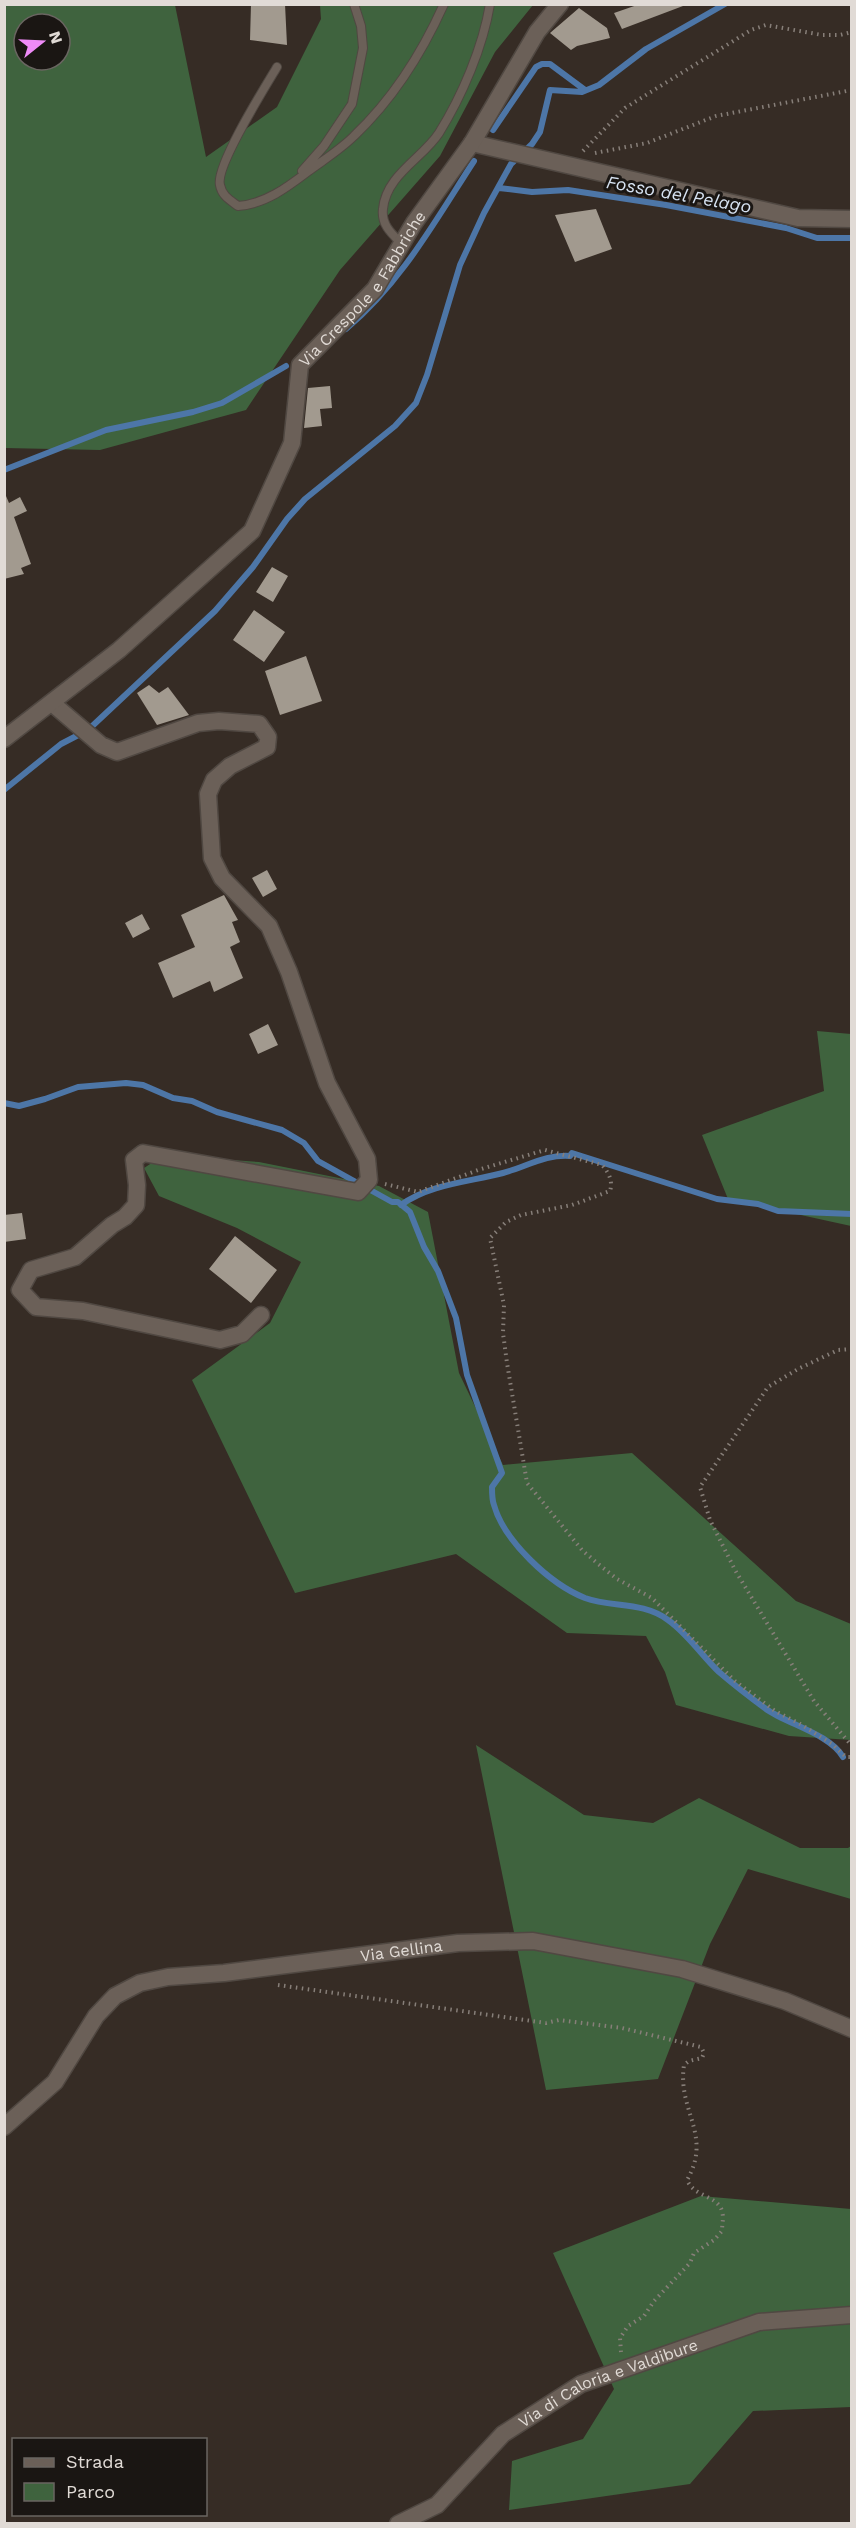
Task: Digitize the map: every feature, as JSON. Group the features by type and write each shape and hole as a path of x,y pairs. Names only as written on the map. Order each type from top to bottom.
{"street":[{"name":"Via Crespole e Fabbriche","path":"4,739 58,708 252,531 292,443 300,364 375,289 414,224 472,143 537,32 560,4"},
{"path":"472,143 798,218 852,219"},
{"path":"58,708 110,751 126,751 198,723 219,720 259,724 268,738 267,747 230,766 214,780 208,794 212,858 222,879 269,926 289,972 327,1083 367,1159 369,1180 358,1192 143,1153 134,1160 137,1185 136,1205 126,1217 112,1225 75,1257 31,1270 20,1290 36,1307 83,1311 220,1340 242,1334 261,1315"},
{"name":"Via Gellina","path":"4,2127 55,2082 96,2016 115,1996 140,1983 168,1977 224,1973 447,1945 498,1940 532,1941 682,1969 785,2001 852,2030"},
{"name":"Via di Caloria e Valdibure","path":"398,2523 437,2505 503,2434 581,2384 759,2322 852,2316"}],"lane":[{"path":"288,187 324,146 352,105 363,48 361,26 354,4"},
{"path":"277,67 225,160 219,183 223,195 238,206 254,205 288,187 354,137 395,90 426,44 444,4"},
{"path":"403,244 386,228 382,210 388,194 402,171 438,134 474,65 490,4"}],"path":[{"path":"852,32 822,35 766,25 751,30 625,108 579,156 646,143 716,117 852,90"},
{"path":"369,1180 418,1192 481,1169 544,1150 602,1165 608,1172 612,1185 610,1191 572,1205 521,1215 506,1222 490,1238 504,1305 503,1333 527,1483 582,1550 617,1579 652,1598 735,1681 775,1711 832,1744 846,1757 852,1757"},
{"path":"852,1349 838,1350 768,1388 699,1487 703,1503 725,1552 814,1701 852,1746"},
{"path":"272,1984 546,2023 559,2020 622,2028 701,2047 704,2053 702,2058 689,2061 684,2065 682,2073 682,2089 699,2146 694,2168 687,2180 690,2187 701,2196 716,2201 722,2210 722,2231 714,2240 694,2253 690,2263 654,2301 644,2316 628,2326 620,2338 620,2352 646,2362"}],"green space":[{"path":"5,5 175,5 206,157 277,107 321,19 320,5 533,5 495,52 440,156 340,270 246,410 100,450 5,448"},
{"path":"817,1031 851,1034 851,1226 728,1199 702,1135 824,1091"},
{"path":"164,1155 259,1162 379,1186 428,1212 459,1373 503,1465 632,1453 796,1601 851,1624 851,1740 789,1736 676,1705 665,1672 646,1636 567,1633 456,1554 295,1593 192,1380 270,1323 301,1262 237,1228 159,1196 144,1168"},
{"path":"476,1745 584,1815 653,1823 699,1798 800,1848 848,1848 851,1846 851,1899 748,1869 710,1944 658,2079 546,2090"},
{"path":"701,2196 851,2209 851,2407 753,2411 690,2484 509,2510 512,2461 583,2439 614,2389 553,2253"}],"building":[{"path":"251,4 285,4 287,45 250,40"},
{"path":"640,4 683,4 683,6 622,29 614,13"},
{"path":"579,8 607,28 610,38 577,46 571,50 550,33"},
{"path":"596,209 612,249 575,262 555,215"},
{"path":"330,386 332,408 320,409 322,426 304,428 308,388"},
{"path":"6,496 9,503 20,497 27,511 14,517 31,564 21,568 24,574 4,579"},
{"path":"272,567 288,576 273,602 256,592"},
{"path":"254,610 285,632 264,662 233,640"},
{"path":"306,656 322,701 280,715 265,671"},
{"path":"149,685 159,693 168,687 189,715 157,725 137,693"},
{"path":"267,870 277,889 263,897 252,878"},
{"path":"224,895 238,920 232,922 240,942 230,947 243,978 214,992 210,981 173,998 158,963 195,947 181,915"},
{"path":"142,914 150,929 133,938 125,923"},
{"path":"268,1024 278,1045 258,1054 249,1034"},
{"path":"22,1213 26,1239 4,1242 4,1215"},
{"path":"235,1236 277,1270 251,1303 209,1269"}],"waterway":[{"path":"4,790 61,744 88,730 215,611 253,567 287,519 305,499 395,426 416,403 427,375 460,265 484,213 511,164 532,144 540,132 550,90 582,92 599,85 646,49 725,4"},
{"path":"493,130 536,67 542,64 550,64 585,90"},
{"path":"346,329 384,292 416,250 474,161"},
{"name":"Fosso del Pelago","path":"499,188 532,192 568,190 666,205 786,228 817,238 852,238"},
{"path":"4,470 106,430 193,412 222,403 286,366"},
{"path":"4,1103 19,1106 78,1087 126,1083 143,1085 173,1098 192,1101 217,1112 282,1130 304,1143 318,1161 392,1202 398,1202 410,1212 424,1247 438,1271 456,1318 467,1375 502,1473 492,1487 493,1503 499,1519 518,1547 557,1583 585,1598 637,1607 668,1620 719,1672 742,1691 766,1709 828,1742 843,1757"},
{"path":"401,1205 424,1192 450,1184 503,1173 544,1159 570,1156 572,1153 717,1199 758,1204 778,1211 852,1214"}]}
